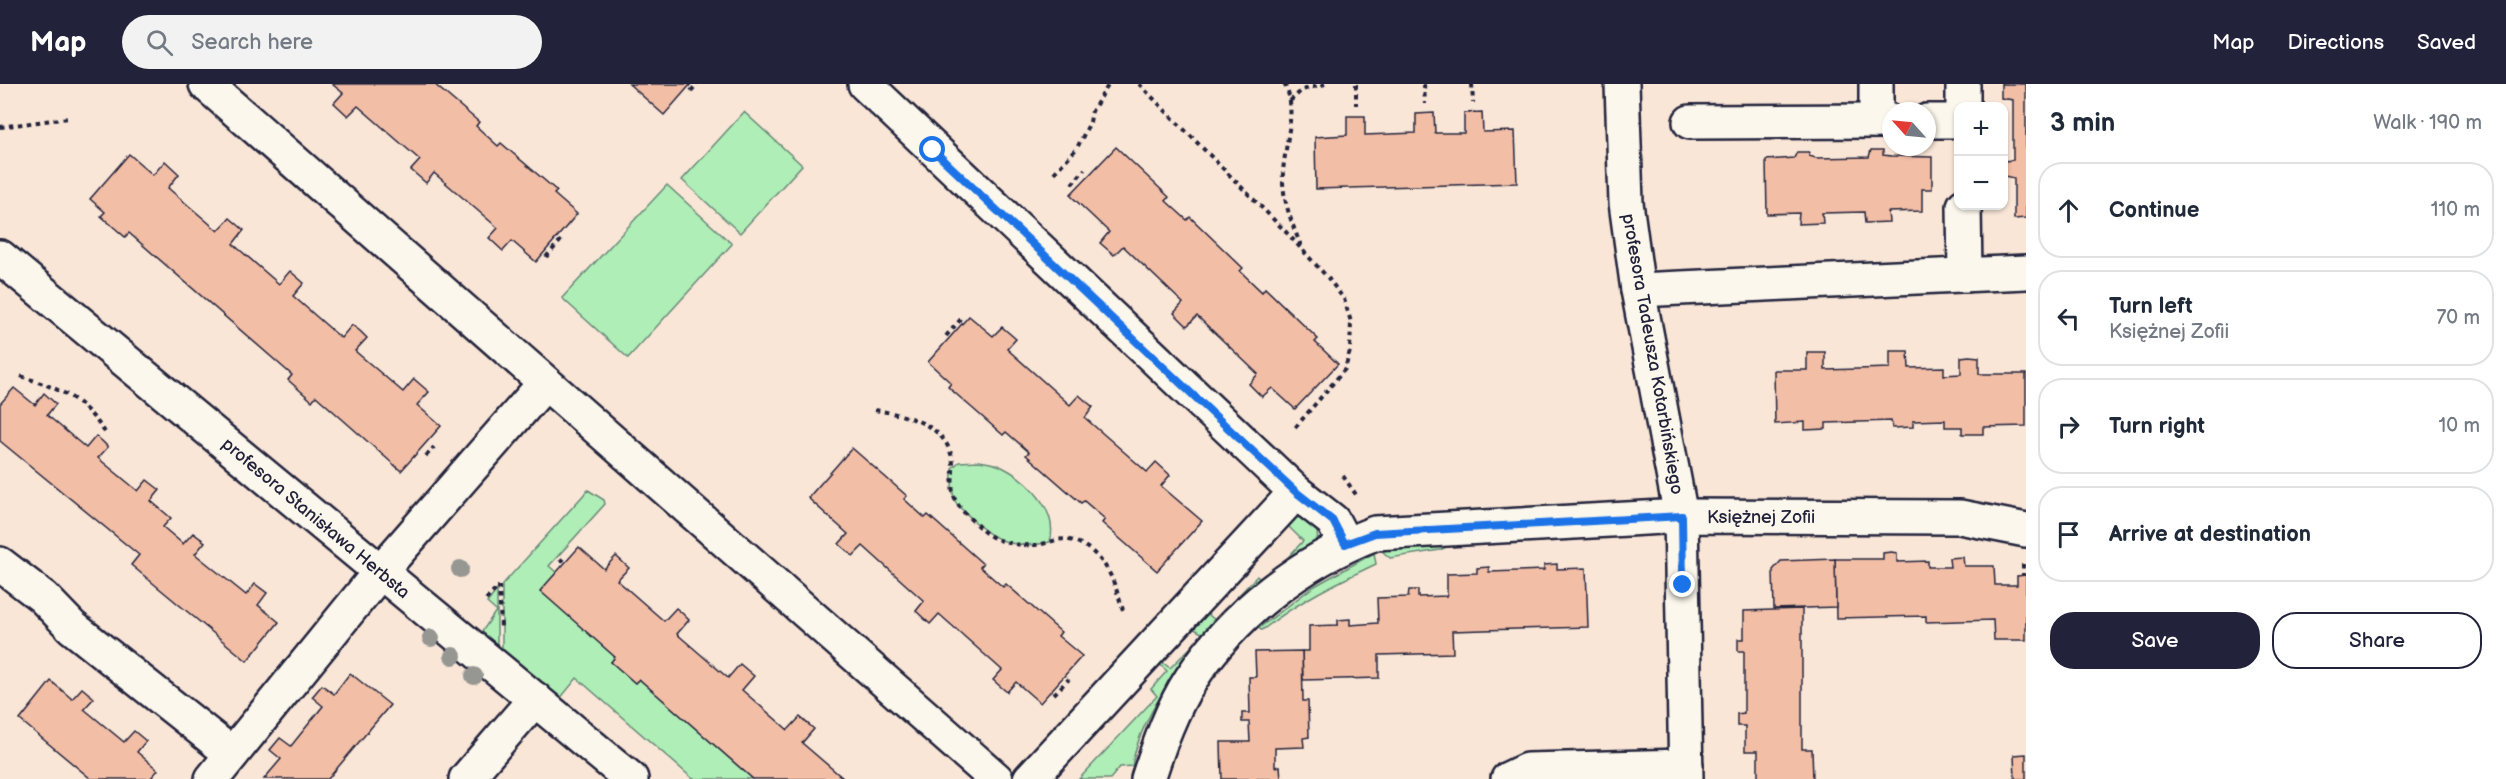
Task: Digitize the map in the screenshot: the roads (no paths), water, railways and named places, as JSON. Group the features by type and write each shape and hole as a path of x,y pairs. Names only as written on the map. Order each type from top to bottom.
{"street":[{"path":"206,84 996,779"},
{"path":"865,84 1296,492 1333,521 1345,544"},
{"name":"profesora Tadeusza Kotarbińskiego","path":"1622,84 1626,203 1638,290 1667,452 1682,516 1686,772"},
{"path":"1876,84 1882,112"},
{"path":"1963,84 1963,102"},
{"path":"1690,122 1882,121"},
{"path":"1936,121 1954,121"},
{"path":"1964,210 1965,275"},
{"name":"profesora Stanisława Herbsta","path":"0,257 631,779"},
{"path":"1638,290 2026,272"},
{"path":"0,564 43,597 72,627 222,766 380,572 545,383"},
{"path":"1030,779 1296,492"},
{"name":"Księżnej Zofii","path":"1148,779 1171,716 1191,680 1216,644 1256,605 1293,577 1345,544 1375,533 1682,516 1960,517 2026,530"},
{"path":"466,779 535,699"},
{"path":"1508,779 1527,770 1686,772"}]}
